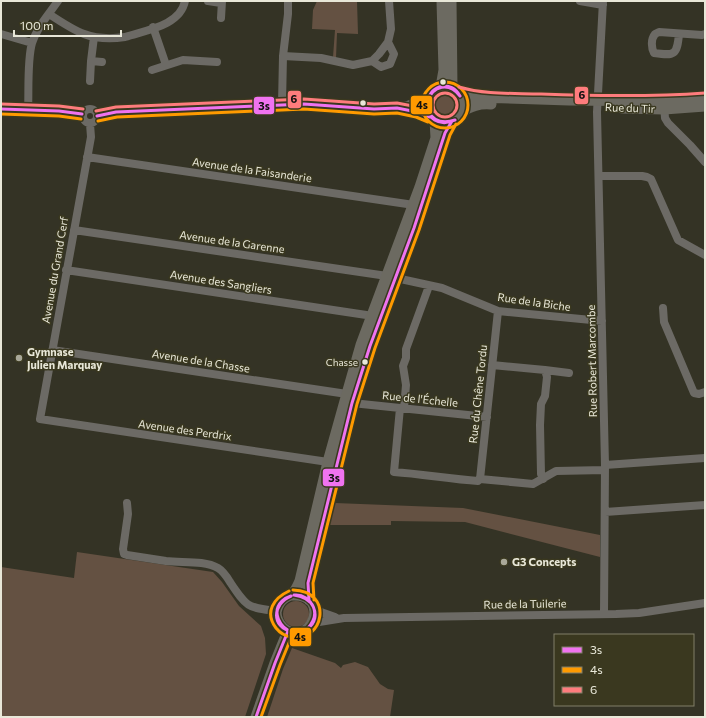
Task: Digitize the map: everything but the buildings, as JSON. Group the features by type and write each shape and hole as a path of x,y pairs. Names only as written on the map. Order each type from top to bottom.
{"main road":[{"path":"441,87 444,70 442,1"},
{"path":"451,1 455,90"},
{"path":"441,87 455,90 462,98 463,105 457,118 452,121 440,122 433,118 427,110 426,103 428,96 433,90 441,87"},
{"name":"Rue du Tir","path":"455,90 467,95 490,98 598,104"},
{"name":"Rue du Tir","path":"664,105 705,98"},
{"name":"Rue du Tir","path":"461,112 481,103 705,106"},
{"path":"292,595 300,581 328,462 349,398 370,346 436,138 433,118"},
{"path":"311,603 298,594 282,600 276,611 276,616 280,625 288,631 299,633 309,628 313,623 315,612 311,603 308,583 361,346 373,316 414,228 445,133 452,121"},
{"path":"256,717 288,631"}],"street":[{"path":"28,111 32,43 41,24 58,1"},
{"path":"49,14 76,31 94,37 125,37 170,22 181,12 185,1"},
{"path":"208,1 221,2 221,18"},
{"path":"282,104 283,56 288,1"},
{"path":"283,56 321,58 353,65 372,61 388,42 391,29 389,1"},
{"path":"580,1 603,3"},
{"name":"Rue Robert Marcombe","path":"603,3 598,104 605,467 604,614"},
{"path":"153,28 166,65"},
{"path":"1,34 32,43"},
{"path":"679,34 705,34"},
{"path":"90,81 94,37"},
{"path":"372,61 381,67 390,64 394,54 388,42"},
{"path":"152,70 184,60 217,62"},
{"path":"91,61 102,62"},
{"path":"397,108 417,102 428,96"},
{"path":"97,116 124,112 304,104 374,109 397,108 417,112 433,118"},
{"path":"664,105 665,118 668,123 705,162"},
{"path":"1,109 59,111 82,114 91,109 97,116"},
{"path":"82,114 84,122 90,124 96,121 97,116"},
{"name":"Avenue du Grand Cerf","path":"40,419 91,137 90,124"},
{"name":"Avenue de la Faisanderie","path":"87,157 414,205"},
{"path":"599,176 647,176 651,179 678,240 705,255"},
{"name":"Avenue de la Garenne","path":"74,230 391,277"},
{"name":"Avenue des Sangliers","path":"66,270 373,316"},
{"name":"Rue de la Biche","path":"391,277 442,288 498,311 602,321"},
{"path":"429,286 406,350 406,358 403,366 406,385 394,472 441,476 458,480 478,482 480,479 531,484 556,471 705,458"},
{"path":"663,308 664,322 694,393 699,394 705,392"},
{"name":"Rue du Chêne Tordu","path":"480,479 498,311"},
{"name":"Avenue de la Chasse","path":"52,350 349,398"},
{"path":"492,365 569,373"},
{"path":"543,479 541,474 540,425 547,377 545,370"},
{"name":"Rue de l'Échelle","path":"349,398 402,408 487,417"},
{"name":"Avenue des Perdrix","path":"40,419 328,462"},
{"path":"127,502 128,514 123,548 124,554 216,567 226,575 245,603 254,608 276,611"},
{"path":"605,512 705,505"},
{"name":"Rue de la Tuilerie","path":"311,603 326,614 344,618"},
{"name":"Rue de la Tuilerie","path":"313,623 344,618 640,613 705,603"}],"shaded area":[{"path":"317,1 357,1 358,34 337,33 336,58 333,57 335,30 312,29 313,10"},
{"path":"444,91 454,95 458,105 454,115 444,119 434,115 430,105 434,95"},
{"path":"335,503 463,508 600,535 600,557 465,522 391,521 391,525 329,525"},
{"path":"77,552 213,572 239,606 261,626 265,638 266,654 245,717 1,717 1,567 74,578"},
{"path":"296,601 305,605 309,614 305,623 296,627 287,623 283,614 287,605"},
{"path":"292,648 335,663 341,668 343,665 355,662 368,667 380,684 388,689 394,690 390,717 267,717 283,669"}],"transit line":[{"name":"4s","path":"440,82 450,82 458,86 464,92 468,100 468,105 468,110 464,118 458,124 450,128 440,128 432,124 426,118 422,110 422,100 426,92 432,86 440,82"},
{"name":"3s","path":"427,102 433,91 442,86 452,88 460,96"},
{"name":"3s","path":"427,102 433,92 442,87 451,89 460,96"},
{"name":"6","path":"459,87 469,90 490,92 582,95 643,96 705,93"},
{"name":"6","path":"440,93 450,93 457,100 457,105 457,110 450,117 440,117 433,110 433,100 440,93"},
{"name":"6","path":"96,111 116,107 304,99 374,104 397,103 418,107 432,112"},
{"name":"3s","path":"427,102 429,113 435,119 444,122 455,120"},
{"name":"3s","path":"427,102 428,113 435,120 444,123 455,120"},
{"name":"6","path":"1,104 59,106 83,109"},
{"name":"3s","path":"97,116 116,112 304,104 374,109 397,108 417,112 430,117"},
{"name":"3s","path":"1,109 59,111 82,114"},
{"name":"4s","path":"98,121 117,117 304,109 374,114 397,113 416,117 428,122"},
{"name":"4s","path":"1,114 59,116 81,119"},
{"name":"3s","path":"309,600 308,583 352,403 370,346 414,228 445,133 452,121"},
{"name":"4s","path":"314,600 313,583 357,404 375,348 419,230 450,135 456,124"},
{"name":"4s","path":"289,591 279,597 272,606 272,622 283,634 291,637 302,637 311,633 317,625 320,616 319,607 315,599 306,593 293,590"},
{"name":"3s","path":"294,595 306,599 313,607 315,612 314,617 308,628"},
{"name":"3s","path":"294,595 300,595 306,598 313,607 315,618 308,628"},
{"name":"3s","path":"291,596 283,600 279,605 277,615 284,627 292,632"},
{"name":"3s","path":"291,596 280,604 276,615 277,621 280,625 292,632"},
{"name":"3s","path":"256,717 288,631"},
{"name":"4s","path":"261,717 293,633"}],"place":[{"name":"Gymnase Julien Marquay","path":"19,358"},
{"name":"Chasse","path":"365,362"},
{"name":"G3 Concepts","path":"504,562"}]}
